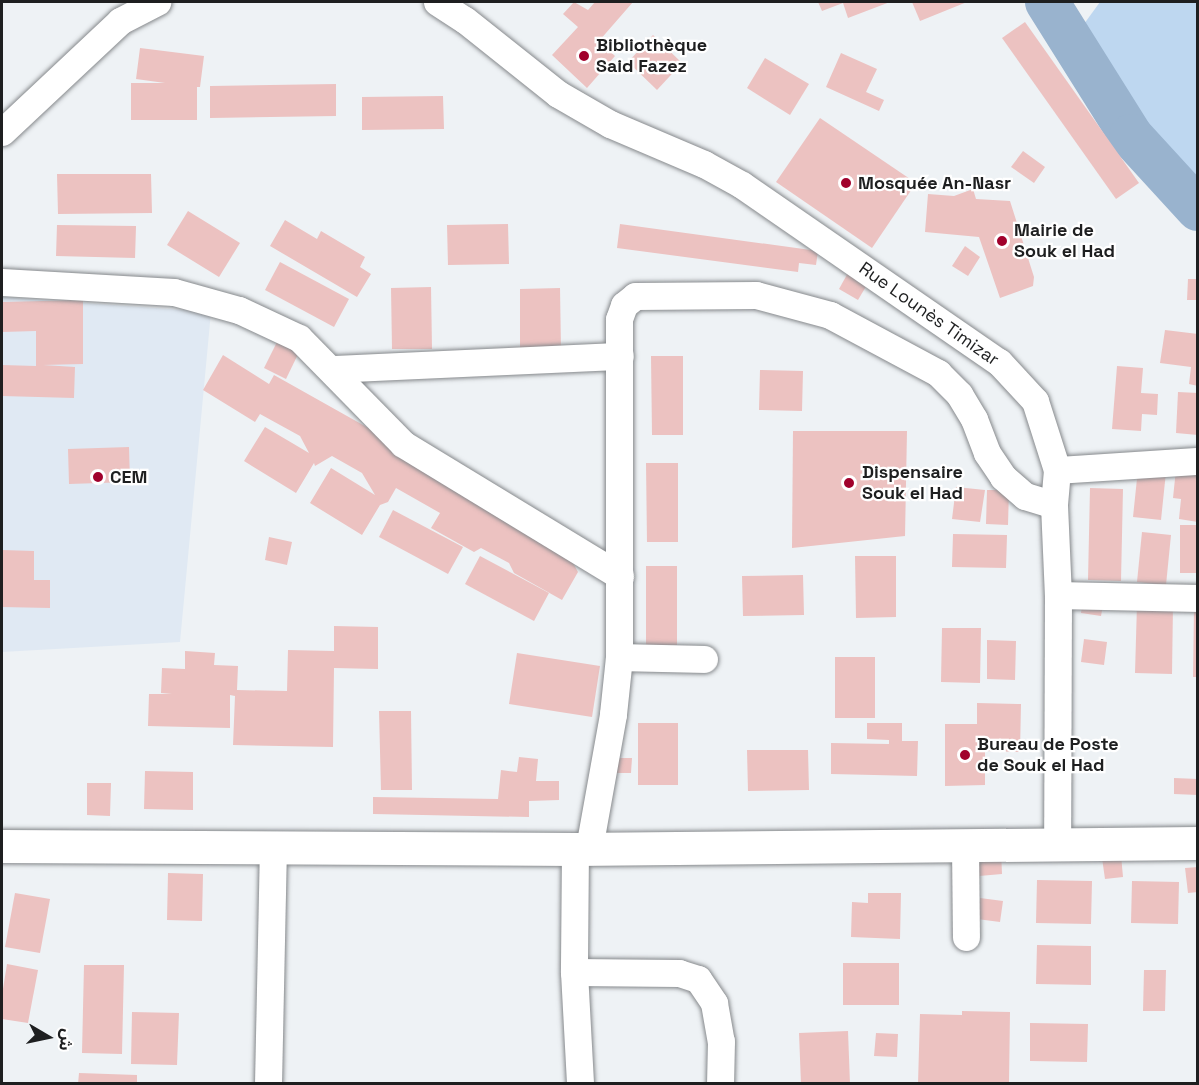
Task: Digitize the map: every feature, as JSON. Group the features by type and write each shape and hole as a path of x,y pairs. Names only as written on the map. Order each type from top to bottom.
{"main road":[{"path":"2,846 583,848 1197,843"}],"street":[{"path":"2,132 120,21 157,2"},
{"name":"Rue Lounès Timizar","path":"437,2 465,20 558,94 610,124 685,155 742,185 999,362 1035,401 1057,470 1054,505 1058,595 1057,844"},
{"path":"2,282 185,295 240,310 299,338 332,369 366,409 403,444 620,576"},
{"path":"580,1083 574,972 583,848 613,714 619,657 620,319 624,305 635,296 756,295 830,315 938,373 959,394 974,419 987,453 1003,477 1025,496 1054,505"},
{"path":"332,369 620,356"},
{"path":"1057,470 1197,461"},
{"path":"1058,595 1197,598"},
{"path":"619,657 704,659"},
{"path":"965,845 966,937"},
{"path":"268,1083 273,847"},
{"path":"574,972 679,973 698,979 714,1003 721,1041 720,1083"}],"shaded area":[{"path":"1100,2 1197,2 1197,181 1060,57"},
{"name":"CEM","path":"2,297 211,312 180,642 2,652"}],"building":[{"path":"574,2 588,10 595,2 633,2 599,41 615,56 587,88 552,55 578,27 563,14"},
{"path":"818,2 890,2 848,18 843,3 822,11"},
{"path":"912,2 967,2 920,21"},
{"path":"1025,22 1139,183 1116,199 1002,38"},
{"path":"653,35 682,63 657,90 628,62"},
{"path":"140,48 204,56 200,87 197,87 197,120 131,120 131,83 165,83 136,79"},
{"path":"841,53 877,69 866,92 884,100 879,111 826,87"},
{"path":"765,58 809,84 790,115 747,88"},
{"path":"336,84 336,116 210,118 210,86"},
{"path":"443,96 444,129 362,130 362,97"},
{"name":"Mosquée An-Nasr","path":"820,118 916,183 872,248 776,182"},
{"path":"1023,151 1045,167 1034,183 1011,167"},
{"path":"57,174 151,174 152,213 58,214"},
{"name":"Mairie de Souk el Had","path":"973,189 976,199 1010,201 1034,277 1033,286 1000,298 979,237 925,232 928,194 954,196"},
{"path":"188,211 240,243 219,277 167,245"},
{"path":"285,220 317,239 321,231 365,257 360,267 371,274 357,297 270,246"},
{"path":"508,224 509,264 448,265 447,225"},
{"path":"620,224 818,251 816,265 799,263 798,272 617,248"},
{"path":"57,225 136,226 135,258 56,256"},
{"path":"965,246 980,257 968,276 952,266"},
{"path":"280,262 349,299 334,327 265,290"},
{"path":"849,271 868,283 858,300 839,289"},
{"path":"1188,279 1198,279 1198,300 1187,300"},
{"path":"431,287 432,349 392,349 391,288"},
{"path":"560,288 561,350 520,350 520,289"},
{"path":"83,300 83,364 43,365 75,367 74,398 2,396 2,365 36,366 36,331 2,332 2,302"},
{"path":"1165,330 1198,334 1198,386 1189,384 1191,367 1160,363"},
{"path":"280,336 302,346 286,379 264,368"},
{"path":"223,355 269,384 274,375 477,489 561,541 578,572 562,600 514,573 509,563 481,548 474,552 431,528 440,513 396,488 388,502 380,505 362,535 310,503 331,468 375,495 362,473 332,456 315,466 314,463 296,493 244,461 265,427 309,453 300,436 260,414 255,422 203,390"},
{"path":"651,356 683,356 683,435 652,435"},
{"path":"1117,366 1143,368 1141,393 1158,394 1157,415 1142,414 1141,431 1112,429"},
{"path":"760,370 803,371 802,411 759,410"},
{"path":"1178,392 1198,393 1198,435 1176,433"},
{"name":"Dispensaire Souk el Had","path":"793,431 907,431 905,536 792,548"},
{"path":"129,447 130,482 69,484 68,449"},
{"path":"646,463 678,463 678,542 647,542"},
{"path":"1138,469 1166,472 1161,520 1133,517"},
{"path":"1176,469 1198,472 1198,522 1179,519 1181,499 1173,498"},
{"path":"956,487 985,490 980,522 952,519"},
{"path":"1090,488 1123,489 1121,581 1088,580"},
{"path":"987,490 1009,490 1008,525 986,524"},
{"path":"393,510 463,547 448,574 379,537"},
{"path":"1180,525 1198,525 1198,573 1180,573"},
{"path":"1142,532 1171,535 1166,585 1137,582"},
{"path":"953,534 1007,535 1006,568 952,567"},
{"path":"269,537 292,542 287,565 265,560"},
{"path":"2,550 34,551 34,580 50,580 50,608 2,607"},
{"path":"480,556 549,593 534,621 465,584"},
{"path":"855,556 896,556 896,617 856,618"},
{"path":"646,566 677,566 677,645 646,645"},
{"path":"803,575 804,615 743,616 742,576"},
{"path":"1083,597 1104,600 1101,616 1081,613"},
{"path":"1137,604 1173,605 1172,674 1135,673"},
{"path":"1194,608 1198,608 1198,677 1193,677"},
{"path":"334,626 378,627 378,669 334,668 333,747 233,745 235,696 230,695 230,728 148,726 149,694 172,694 161,693 162,668 185,669 185,651 215,653 214,665 238,666 237,690 287,691 288,650 334,651"},
{"path":"942,628 981,628 980,683 941,682"},
{"path":"1084,639 1107,642 1104,665 1081,662"},
{"path":"987,640 1016,641 1015,680 987,679"},
{"path":"517,653 600,666 592,717 509,704"},
{"path":"835,657 875,657 875,718 835,718"},
{"path":"977,703 1021,704 1020,752 985,751 985,785 945,786 945,724 977,724"},
{"path":"379,711 411,711 412,790 381,790"},
{"path":"638,723 678,723 678,785 638,785"},
{"path":"867,723 902,723 902,741 918,741 917,776 831,774 831,743 889,744 889,740 867,739"},
{"path":"747,750 808,750 809,790 748,791"},
{"path":"519,757 538,759 536,781 559,781 559,800 529,801 529,817 373,814 373,797 498,799 501,770 517,772"},
{"path":"617,758 632,758 631,773 616,773"},
{"path":"145,771 193,772 193,810 144,809"},
{"path":"1174,778 1198,779 1198,795 1174,794"},
{"path":"87,783 111,783 110,816 87,815"},
{"path":"1001,850 1002,874 979,876 978,852"},
{"path":"1121,855 1123,877 1105,879 1102,858"},
{"path":"1198,867 1198,892 1188,893 1185,868"},
{"path":"168,873 203,874 202,921 167,920"},
{"path":"1037,880 1092,881 1091,924 1036,923"},
{"path":"1132,881 1179,882 1178,924 1131,923"},
{"path":"15,893 50,899 40,953 5,947"},
{"path":"868,893 901,893 900,939 851,937 852,902 868,903"},
{"path":"980,898 1003,901 1000,922 977,919"},
{"path":"1037,945 1091,946 1091,985 1036,984"},
{"path":"843,963 899,963 899,1005 843,1005"},
{"path":"7,964 38,970 28,1023 2,1019 2,995"},
{"path":"84,965 124,965 122,1054 82,1053"},
{"path":"1144,970 1166,970 1165,1011 1143,1011"},
{"path":"962,1011 1010,1012 1009,1084 918,1084 920,1014 962,1015"},
{"path":"132,1012 179,1013 177,1065 131,1064"},
{"path":"1030,1023 1088,1024 1087,1062 1030,1061"},
{"path":"848,1031 850,1084 801,1084 799,1033"},
{"path":"876,1033 898,1034 897,1057 874,1056"},
{"path":"79,1073 137,1075 137,1084 78,1084"}],"waterway":[{"path":"1047,2 1131,136 1198,209"}],"place":[{"name":"Bibliothèque Said Fazez","path":"584,56"},
{"name":"Mosquée An-Nasr","path":"846,183"},
{"name":"Mairie de Souk el Had","path":"1002,241"},
{"name":"CEM","path":"98,477"},
{"name":"Dispensaire Souk el Had","path":"849,483"},
{"name":"Bureau de Poste de Souk el Had","path":"965,755"}]}
